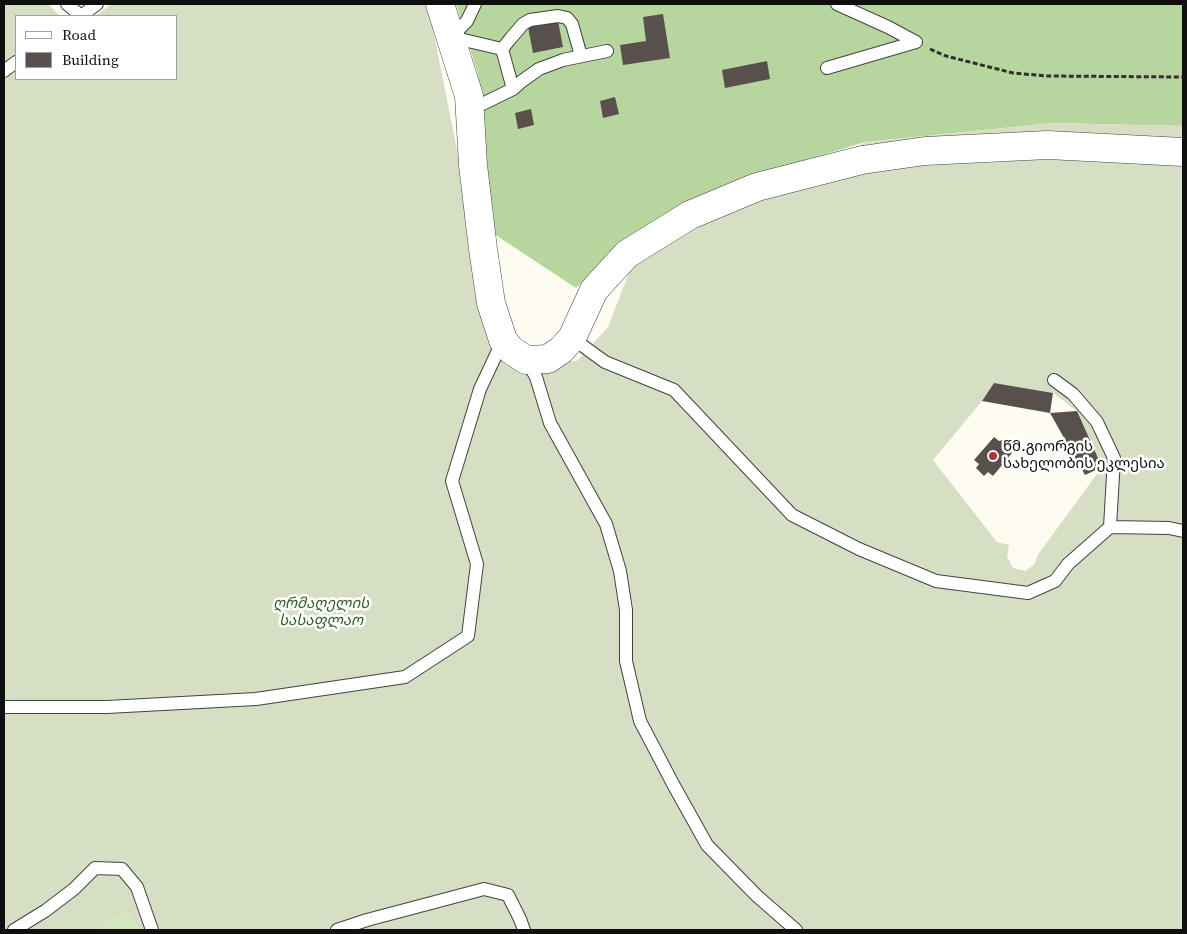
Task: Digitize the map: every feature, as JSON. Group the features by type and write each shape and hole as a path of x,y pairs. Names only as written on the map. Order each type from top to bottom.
{"street":[{"path":"440,4 469,96 473,165 491,303 503,340 511,350 526,360 548,359 561,350 572,338 594,290 627,254 690,215 756,187 862,160 925,151 1048,145 1183,152"}],"lane":[{"path":"67,4 80,15"},
{"path":"82,15 96,4"},
{"path":"451,37 467,21 475,4"},
{"path":"837,4 916,42"},
{"path":"502,49 523,24 530,20 558,16 567,18 572,24 581,56"},
{"path":"451,37 502,49"},
{"path":"827,68 916,42"},
{"path":"502,49 513,89"},
{"path":"470,110 513,89 539,69 563,60 607,51"},
{"path":"4,71 15,63"},
{"path":"572,338 605,362 674,390 792,515 859,549 936,581 1028,594 1055,581 1068,564 1110,527 1183,530"},
{"path":"4,707 107,707 256,699 405,677 468,636 477,564 452,481 480,388 503,340"},
{"path":"526,360 536,377 550,422 606,524 620,571 626,610 626,661 640,721 707,845 757,896 796,930"},
{"path":"1054,380 1073,394 1097,422 1114,458 1110,527"},
{"path":"14,930 74,890 95,868 122,869 138,887 152,930"},
{"path":"337,930 367,920 484,889 508,895 524,930"}],"path":[{"path":"916,42 946,56 1013,73 1047,76 1183,76"}],"green space":[{"name":"ღრმაღელის სასაფლაო","path":"4,4 48,4 59,15 15,15 15,80 178,80 178,15 97,15 111,4 428,4 476,246 518,363 577,361 608,327 632,265 740,203 866,142 1053,123 1183,126 1183,930 141,930 126,911 98,930 4,930","holes":["994,383 1053,393 1077,411 1102,467 1037,556 1035,564 1025,571 1013,568 1007,556 1009,545 997,542 933,460 982,401"]},
{"path":"456,4 1183,4 1183,126 1053,123 865,142 722,186 627,244 576,288 488,230 478,74"},
{"path":"126,911 141,930 98,930"}],"building":[{"path":"663,14 670,58 623,65 620,45 646,41 643,17"},
{"path":"558,21 563,47 533,53 528,27"},
{"path":"767,61 770,79 725,88 722,70"},
{"path":"615,97 619,114 603,118 600,101"},
{"path":"531,109 534,125 518,129 515,113"},
{"path":"994,383 1053,393 1050,413 982,401"},
{"path":"1077,411 1102,467 1085,475 1050,413"},
{"name":"წმ.გიორგის სახელობის ეკლესია","path":"994,437 999,441 1007,441 1009,444 1008,448 1012,453 993,476 988,472 984,476 976,468 979,464 974,460"}],"place":[{"name":"წმ.გიორგის სახელობის ეკლესია","path":"993,456"}]}
